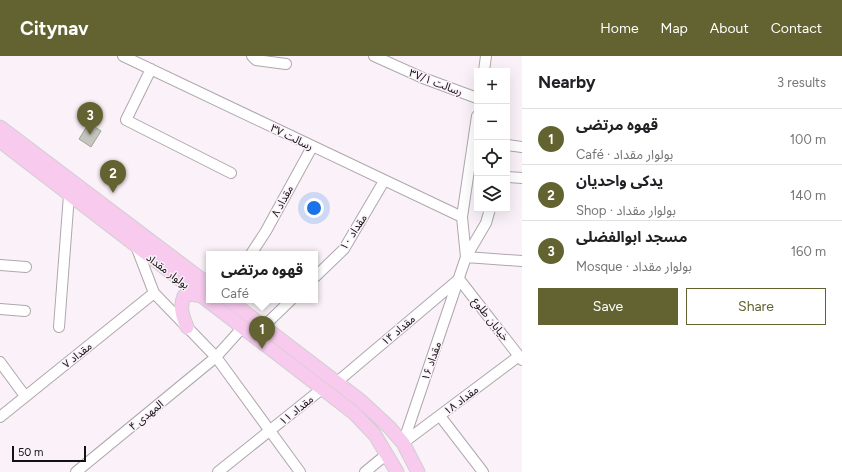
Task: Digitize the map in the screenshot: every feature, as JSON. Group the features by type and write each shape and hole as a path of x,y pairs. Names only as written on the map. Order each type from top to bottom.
{"main road":[{"name":"بولوار مقداد","path":"0,127 206,283"},
{"name":"بولوار مقداد","path":"0,141 206,299"},
{"path":"187,327 182,315 181,303 184,296 190,294 202,296"},
{"name":"بولوار مقداد","path":"211,303 354,413 376,435 397,472"},
{"path":"233,303 361,400 389,427 403,444 418,472"}],"street":[{"name":"رسالت ۳۷","path":"123,56 462,217"},
{"path":"252,56 256,60 286,64"},
{"name":"رسالت ۳۷/۱","path":"374,56 423,78 474,97"},
{"path":"484,68 486,56"},
{"path":"151,70 126,120 231,173"},
{"path":"510,145 522,147"},
{"name":"مقداد ۸","path":"253,251 266,231 312,146"},
{"path":"466,258 462,217 474,146"},
{"path":"510,177 522,178"},
{"name":"مقداد ۱۰","path":"318,274 344,249 384,181"},
{"path":"59,327 69,195"},
{"path":"466,258 486,223 489,212"},
{"path":"136,246 154,293 216,357 300,472"},
{"path":"466,258 522,261"},
{"name":"مقداد ۱۶","path":"403,444 466,258"},
{"path":"0,265 26,267"},
{"name":"خیابان طلوع","path":"459,279 511,346 521,354"},
{"name":"مقداد ۱۴","path":"337,382 459,279"},
{"name":"مقداد ۷","path":"0,418 25,396 154,293"},
{"path":"264,326 288,303"},
{"path":"0,309 24,311"},
{"name":"المهدی ۴","path":"76,472 216,357 242,328"},
{"name":"مقداد ۱۸","path":"403,444 521,354"},
{"path":"0,362 25,396"},
{"name":"مقداد ۱۱","path":"218,472 323,388"},
{"path":"440,416 483,472"},
{"path":"365,472 387,454"}],"building":[{"path":"89,123 101,131 91,147 79,139"}],"place":[{"name":"مسجد ابوالفضلی","path":"90,135"},
{"name":"یدکی واحدیان","path":"113,193"},
{"name":"قهوه مرتضی","path":"262,349"}]}
